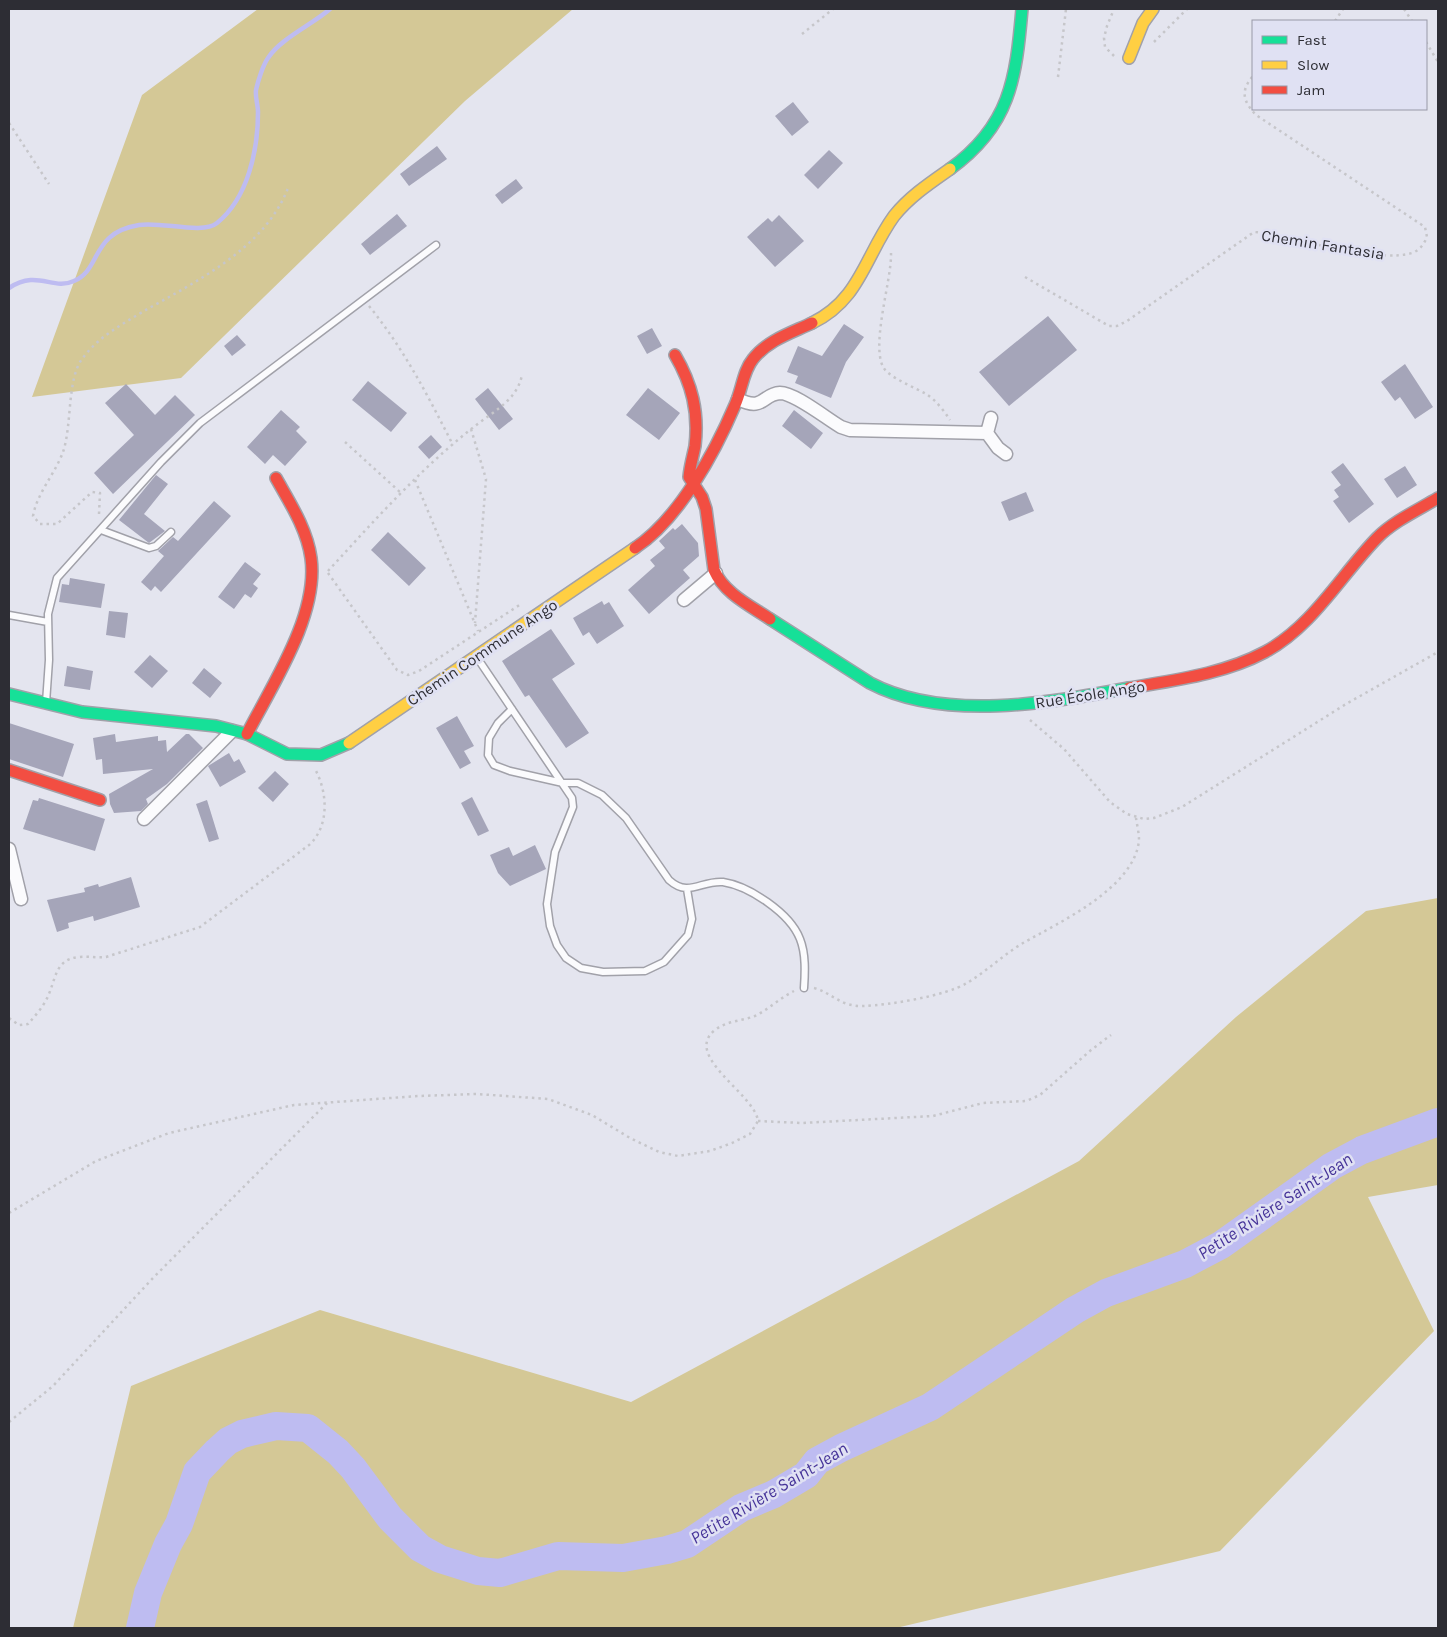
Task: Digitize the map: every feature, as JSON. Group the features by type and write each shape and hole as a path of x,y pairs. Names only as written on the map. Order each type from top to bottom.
{"street":[{"name":"Chemin Commune Ango","path":"9,694 82,712 153,718 246,734 287,754 321,755 354,741 476,655 640,545 673,513 694,485 738,399 747,371 759,353 771,344 825,317 848,296 858,283 883,233 907,203 978,147 990,132 1000,115 1011,82 1022,9"},
{"path":"1129,58 1143,23 1153,9"},
{"path":"675,355 690,381 694,398 694,448 689,477 694,485"},
{"path":"738,399 753,404 767,400 774,395 786,394 841,427 850,430 987,433"},
{"path":"987,433 991,418"},
{"path":"987,433 998,448 1006,454"},
{"path":"246,734 295,636 311,592 311,558 305,535 276,478"},
{"name":"Rue École Ango","path":"694,485 706,509 710,552 716,573 722,583 744,602 887,692 928,703 1014,706 1104,693 1212,673 1265,652 1286,638 1308,618 1378,537 1392,526 1438,498"},
{"path":"684,600 716,573"},
{"path":"144,819 232,731"},
{"path":"9,770 100,800"},
{"path":"9,849 21,899"}],"lane":[{"path":"46,704 49,660 48,622 57,578 161,462 200,423 436,245"},
{"path":"101,530 148,548 156,546 171,532"},
{"path":"9,615 48,622"},
{"path":"476,655 572,798 573,807 555,852 547,904 550,926 557,945 566,958 581,968 603,972 645,971 664,962 688,935 692,919 687,889"},
{"path":"512,709 498,723 489,738 488,755 494,765 510,771 563,783 578,784 602,795 626,818 669,880 678,888 687,889 720,882 737,885 753,892 791,924 800,939 804,958 804,988"}],"path":[{"path":"802,34 833,9"},
{"path":"1058,78 1066,9"},
{"path":"1336,20 1343,9"},
{"path":"1404,9 1411,20"},
{"path":"1427,44 1438,62"},
{"name":"Chemin Fantasia","path":"1025,277 1109,326 1114,327 1127,321 1254,232 1375,255 1404,254 1420,248 1427,237 1425,227 1251,110 1243,95 1246,84 1252,77"},
{"path":"9,123 49,184"},
{"path":"101,530 98,517 101,498 98,492 88,494 57,524 40,524 33,516 35,505 56,468 63,451 68,432 73,385 80,361 104,335 206,275 249,242 282,205 288,188"},
{"path":"883,233 888,239 891,258 889,287 880,330 879,347 881,362 887,371 928,396 960,433"},
{"path":"364,299 390,332 412,366 453,445"},
{"path":"311,592 327,572 401,493 470,429 514,396 520,388 522,374"},
{"path":"470,429 486,479 475,623"},
{"path":"345,442 401,493"},
{"path":"415,480 478,632"},
{"path":"327,572 397,670 408,675 419,671 526,600"},
{"path":"1014,706 1064,749 1110,802 1136,818 1154,818 1182,807 1346,704 1438,652"},
{"path":"9,1018 19,1025 28,1024 48,996 57,968 67,961 79,957 94,959 106,957 200,927 309,845 321,832 325,817 319,777 305,756"},
{"path":"9,1213 96,1162 169,1133 294,1105 418,1096 476,1094 548,1099 592,1115 630,1138 659,1152 678,1156 710,1151 750,1134 758,1121 755,1109 710,1060 706,1044 709,1036 722,1026 754,1016 788,994 804,988 819,989 840,1002 862,1006 941,993 966,984 1008,952 1078,913 1114,884 1134,856 1139,840 1136,818"},
{"path":"758,1121 802,1123 933,1116 983,1103 1026,1101 1040,1095 1091,1050 1111,1036"},
{"path":"9,1422 53,1386 152,1279 328,1103"}],"shaded area":[{"path":"258,9 573,9 465,101 181,378 32,397 142,95"},
{"path":"1438,898 1438,1185 1368,1197 1434,1331 1220,1551 896,1628 73,1628 131,1386 320,1310 631,1402 1079,1161 1236,1017 1366,911"}],"building":[{"path":"793,102 809,122 792,136 775,116"},
{"path":"437,146 447,159 409,186 400,174"},
{"path":"829,150 843,163 818,189 804,175"},
{"path":"516,179 523,188 502,204 495,195"},
{"path":"397,214 407,226 370,255 361,244"},
{"path":"779,215 804,241 775,267 747,237 768,218 772,222"},
{"path":"1048,316 1077,350 1009,406 979,372"},
{"path":"844,324 864,337 846,362 831,398 795,383 798,376 787,372 798,346 822,356"},
{"path":"652,328 662,346 647,354 637,336"},
{"path":"237,335 246,345 232,356 224,346"},
{"path":"1405,364 1433,407 1415,419 1400,397 1395,401 1381,382"},
{"path":"368,381 407,413 391,432 352,400"},
{"path":"126,384 155,415 175,395 195,415 113,494 94,473 134,435 105,403"},
{"path":"488,388 513,419 499,430 475,399"},
{"path":"648,388 680,413 659,440 626,415"},
{"path":"281,410 300,427 296,431 307,442 285,466 273,455 265,464 247,447"},
{"path":"794,410 823,433 811,449 782,426"},
{"path":"431,435 442,447 429,459 418,447"},
{"path":"1343,463 1374,504 1349,523 1333,501 1339,497 1334,490 1341,485 1331,472"},
{"path":"1405,466 1417,485 1397,498 1384,479"},
{"path":"156,475 168,484 144,514 165,531 149,543 119,520"},
{"path":"1026,492 1034,511 1009,521 1001,502"},
{"path":"214,501 231,516 161,592 155,586 151,591 141,582 164,556 158,551 173,537 178,541"},
{"path":"682,524 698,543 699,556 683,570 690,578 649,614 628,590 655,566 650,560 665,548 659,541 673,528 675,530"},
{"path":"388,532 426,568 409,586 371,550"},
{"path":"245,562 261,574 253,584 258,588 251,598 245,594 234,609 218,597"},
{"path":"70,578 105,584 101,608 59,602 62,584 69,585"},
{"path":"602,601 604,605 609,602 624,626 597,644 589,632 583,636 573,618"},
{"path":"109,611 128,613 125,638 106,635"},
{"path":"551,629 575,664 552,679 589,733 566,748 529,695 525,697 502,661"},
{"path":"150,655 168,671 152,688 134,672"},
{"path":"67,666 93,671 90,690 64,686"},
{"path":"204,668 222,683 210,698 192,683"},
{"path":"457,716 474,746 464,751 471,763 460,769 436,728"},
{"path":"9,723 74,744 63,777 9,759"},
{"path":"115,734 116,742 158,736 158,741 166,740 167,752 186,734 189,734 203,748 167,784 146,799 148,804 141,811 114,813 110,804 109,794 153,769 103,774 102,759 96,760 93,738"},
{"path":"229,753 234,762 239,759 246,772 220,787 208,766"},
{"path":"275,771 289,784 273,802 258,788"},
{"path":"472,797 489,831 478,836 461,803"},
{"path":"39,798 105,819 95,851 23,829 33,800 38,801"},
{"path":"207,800 219,839 209,842 196,804"},
{"path":"535,845 546,869 510,886 498,873 490,855 509,847 513,856"},
{"path":"131,877 140,907 94,921 93,916 68,923 69,928 57,932 47,900 85,892 84,888 98,884 99,887"}],"waterway":[{"path":"9,288 28,280 59,284 74,281 89,268 104,243 112,235 123,229 148,224 202,228 217,223 228,213 244,187 249,172 258,127 256,90 266,61 280,44 330,9"},
{"name":"Petite Rivière Saint-Jean","path":"140,1628 148,1593 168,1544 179,1524 197,1472 228,1441 242,1434 276,1426 308,1428 338,1452 353,1468 390,1518 420,1548 440,1559 478,1571 500,1573 558,1556 623,1558 667,1550 687,1544 741,1508 774,1494 806,1475 817,1461 930,1407 1075,1310 1106,1293 1185,1264 1221,1245 1332,1166 1362,1150 1438,1122"}],"traffic: fast":[{"path":"950,169 970,153 986,136 998,118 1006,99 1017,57 1022,9"},
{"path":"770,619 870,683 899,695 931,702 964,706 998,706 1066,699 1129,688"},
{"path":"9,694 82,712 216,726 247,734 287,754 321,755 349,743"}],"traffic: slow":[{"path":"1129,58 1143,23 1153,9"},
{"path":"812,323 828,313 851,290 884,231 900,209 920,191 950,169"},
{"path":"349,743 635,548"}],"traffic: jam":[{"path":"635,548 666,520 694,483 727,423 747,369 753,359 773,342 812,323"},
{"path":"675,355 686,377 695,410 695,446 689,477 702,497 706,509 714,570 718,578 731,592 770,619"},
{"path":"247,734 280,672 301,626 312,580 311,558 306,537 276,478"},
{"path":"1129,688 1216,671 1249,660 1265,652 1282,641 1312,614 1377,538 1398,521 1438,498"},
{"path":"9,770 100,800"}]}
